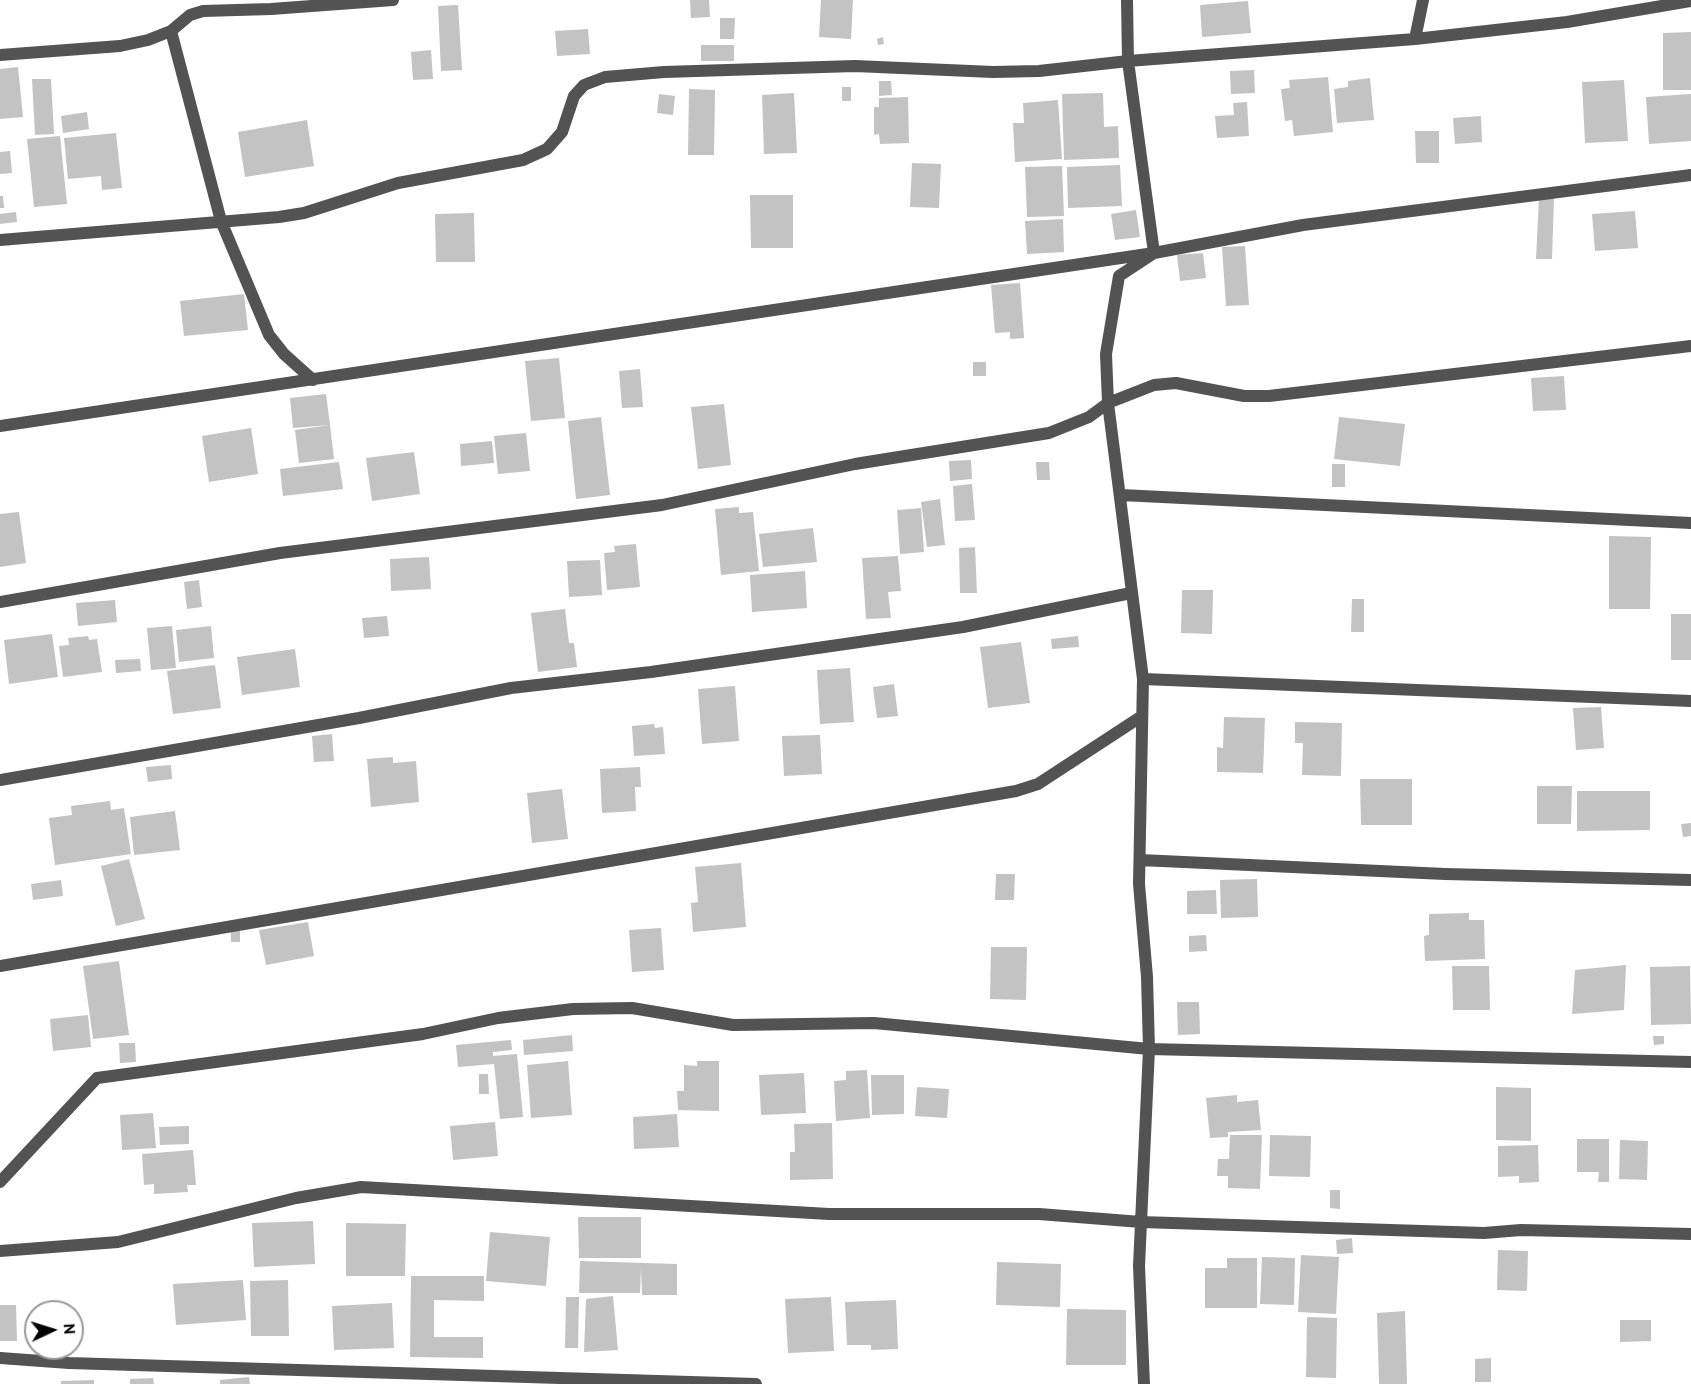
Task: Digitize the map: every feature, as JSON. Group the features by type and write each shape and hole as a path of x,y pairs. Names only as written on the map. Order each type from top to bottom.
{"street":[{"path":"0,55 120,46 148,40 171,31 190,15 203,11 271,9 393,0"},
{"path":"1127,0 1128,61 1154,253"},
{"path":"1415,39 1423,0"},
{"path":"0,240 304,213 398,183 522,160 547,149 562,132 574,96 584,85 605,77 664,72 855,66 993,72 1039,71 1128,61 1415,39 1566,22 1691,1"},
{"path":"171,31 221,221 269,335 284,354 313,380"},
{"path":"0,426 1154,253 1303,225 1691,175"},
{"path":"1144,1384 1139,1266 1149,1049 1140,860 1143,679 1108,403 1106,354 1119,276 1154,253"},
{"path":"0,602 280,552 662,505 855,464 1049,433 1089,417 1108,403 1155,385 1176,383 1244,396 1269,396 1691,346"},
{"path":"1121,495 1691,523"},
{"path":"0,780 359,718 511,688 651,672 963,627 1131,593"},
{"path":"1143,679 1691,701"},
{"path":"0,966 1016,791 1038,784 1142,716"},
{"path":"1140,860 1445,874 1691,880"},
{"path":"0,1182 97,1078 423,1034 498,1018 573,1009 632,1008 741,1026 874,1023 1149,1049 1691,1062"},
{"path":"0,1251 118,1242 296,1198 361,1187 829,1214 1027,1214 1141,1222 1484,1233 1521,1230 1691,1234"},
{"path":"0,1358 69,1363 756,1384"}],"building":[{"path":"690,0 709,0 710,17 691,18"},
{"path":"821,0 853,0 851,39 819,37"},
{"path":"1248,1 1251,33 1202,37 1200,5"},
{"path":"458,5 462,70 441,71 438,6"},
{"path":"720,18 735,18 734,39 720,39"},
{"path":"588,29 590,54 557,56 555,31"},
{"path":"1691,32 1691,90 1663,90 1663,33"},
{"path":"883,37 884,44 878,45 877,39"},
{"path":"701,45 734,45 734,61 701,61"},
{"path":"431,50 433,79 413,80 411,52"},
{"path":"18,67 23,117 0,119 0,69"},
{"path":"1254,70 1255,93 1231,94 1230,71"},
{"path":"1328,77 1333,132 1294,136 1292,120 1285,121 1281,89 1290,88 1289,80"},
{"path":"1370,78 1374,120 1337,123 1334,89 1348,87 1348,81"},
{"path":"32,79 51,79 54,134 35,135"},
{"path":"1624,80 1628,141 1585,143 1582,82"},
{"path":"879,81 891,81 892,95 879,96"},
{"path":"842,87 851,87 851,101 842,101"},
{"path":"689,89 715,90 714,155 688,155"},
{"path":"794,93 797,153 764,154 762,95"},
{"path":"1103,93 1104,127 1118,126 1119,158 1064,160 1062,94"},
{"path":"659,94 675,96 673,115 657,113"},
{"path":"1691,94 1691,141 1649,144 1646,97"},
{"path":"908,97 909,143 880,144 879,134 874,135 874,107 879,107 879,98"},
{"path":"1058,100 1062,159 1015,162 1013,123 1024,123 1023,103"},
{"path":"1247,102 1249,136 1217,138 1215,116 1234,115 1233,103"},
{"path":"87,112 89,129 63,133 61,116"},
{"path":"1481,116 1482,142 1455,144 1453,118"},
{"path":"307,120 314,166 245,177 238,132"},
{"path":"1415,131 1439,131 1439,163 1416,163"},
{"path":"116,133 122,188 102,190 101,176 68,179 64,138"},
{"path":"60,136 67,204 34,207 27,139"},
{"path":"10,151 12,173 0,174 0,152"},
{"path":"912,163 941,164 939,208 910,207"},
{"path":"1120,165 1122,206 1068,208 1067,167"},
{"path":"1062,166 1064,216 1027,217 1025,167"},
{"path":"750,195 793,195 793,248 751,248"},
{"path":"0,196 3,196 4,208 0,208"},
{"path":"1539,197 1554,198 1552,259 1536,259"},
{"path":"1136,210 1140,237 1115,240 1111,214"},
{"path":"1635,211 1638,248 1595,251 1592,214"},
{"path":"16,212 17,222 0,224 0,214"},
{"path":"474,213 475,262 436,262 435,214"},
{"path":"1063,219 1064,252 1027,254 1025,221"},
{"path":"1245,246 1249,305 1226,306 1222,247"},
{"path":"1203,253 1206,278 1180,281 1177,255"},
{"path":"1020,283 1024,338 1010,339 1010,332 995,333 991,285"},
{"path":"244,294 248,330 184,336 180,301"},
{"path":"559,358 565,418 531,421 525,361"},
{"path":"973,362 986,362 986,376 973,376"},
{"path":"640,369 643,407 622,408 619,371"},
{"path":"1564,376 1566,410 1533,411 1531,378"},
{"path":"326,394 330,425 293,428 290,398"},
{"path":"724,404 731,465 698,469 691,407"},
{"path":"601,417 610,495 576,499 568,421"},
{"path":"1339,417 1405,424 1400,466 1334,459"},
{"path":"330,425 334,459 299,463 295,430"},
{"path":"251,428 258,474 209,482 202,436"},
{"path":"526,433 530,471 498,474 494,436"},
{"path":"492,441 494,463 461,466 460,444"},
{"path":"414,452 420,494 372,501 366,458"},
{"path":"971,460 972,479 950,481 949,461"},
{"path":"339,462 343,489 283,496 280,469"},
{"path":"1036,462 1049,462 1050,480 1037,480"},
{"path":"1332,464 1345,464 1345,487 1332,487"},
{"path":"972,484 975,520 955,521 953,486"},
{"path":"940,499 945,545 927,547 921,502"},
{"path":"739,507 739,513 753,512 759,571 721,575 715,509"},
{"path":"921,508 924,552 900,554 897,510"},
{"path":"19,512 26,563 0,567 0,514"},
{"path":"813,528 817,562 763,567 759,534"},
{"path":"1609,536 1651,537 1650,609 1609,609"},
{"path":"636,544 640,587 607,590 604,553 615,552 614,546"},
{"path":"975,547 977,593 960,593 959,548"},
{"path":"898,556 901,591 888,592 891,618 866,619 862,558"},
{"path":"429,557 431,589 391,591 390,559"},
{"path":"600,560 602,595 569,597 567,561"},
{"path":"805,571 807,608 752,612 750,575"},
{"path":"199,580 202,607 187,609 184,582"},
{"path":"1182,590 1213,590 1212,634 1181,633"},
{"path":"1352,599 1364,599 1364,632 1351,632"},
{"path":"115,600 117,622 78,626 76,603"},
{"path":"565,609 569,643 574,643 577,667 538,672 531,613"},
{"path":"1671,614 1691,614 1691,660 1671,660"},
{"path":"387,616 389,636 364,638 362,618"},
{"path":"172,626 176,668 151,670 147,628"},
{"path":"211,626 214,658 179,662 176,630"},
{"path":"52,634 58,677 9,684 4,640"},
{"path":"88,636 89,640 97,639 102,672 63,677 59,646 69,645 68,638"},
{"path":"1078,636 1079,647 1052,649 1051,639"},
{"path":"1021,642 1030,703 988,708 980,647"},
{"path":"295,649 300,687 242,695 237,657"},
{"path":"140,659 141,671 116,673 115,660"},
{"path":"215,665 221,708 173,714 167,671"},
{"path":"850,668 854,722 820,724 817,670"},
{"path":"894,684 898,716 877,718 873,687"},
{"path":"735,686 739,741 702,744 698,689"},
{"path":"1601,707 1604,748 1576,750 1573,708"},
{"path":"1224,717 1265,718 1263,773 1217,772 1217,747 1223,748"},
{"path":"1295,722 1342,723 1341,776 1302,775 1303,743 1295,743"},
{"path":"654,724 655,728 663,727 665,754 634,756 632,726"},
{"path":"332,734 334,761 314,762 312,736"},
{"path":"820,735 822,774 784,776 782,736"},
{"path":"393,757 393,763 416,761 419,802 371,807 367,759"},
{"path":"171,765 172,779 148,782 146,767"},
{"path":"640,767 641,787 635,787 636,811 602,813 600,769"},
{"path":"1360,779 1412,779 1412,825 1361,825"},
{"path":"1537,786 1572,786 1571,824 1537,824"},
{"path":"562,789 568,839 532,843 527,793"},
{"path":"1577,791 1650,791 1650,830 1577,831"},
{"path":"110,801 111,810 124,808 131,854 55,865 49,818 72,815 71,806"},
{"path":"175,811 180,850 134,855 130,817"},
{"path":"1691,823 1691,836 1683,837 1681,824"},
{"path":"129,859 145,919 116,926 101,866"},
{"path":"741,863 746,927 693,932 691,903 698,902 695,867"},
{"path":"996,874 1015,874 1014,900 995,900"},
{"path":"1257,879 1258,917 1221,918 1220,880"},
{"path":"61,880 63,896 33,900 31,884"},
{"path":"1216,890 1217,914 1187,914 1187,891"},
{"path":"1469,913 1469,920 1484,920 1485,959 1425,961 1424,936 1429,935 1429,914"},
{"path":"308,922 314,956 266,965 259,930"},
{"path":"661,928 664,970 632,972 629,930"},
{"path":"240,929 240,942 231,942 231,930"},
{"path":"1206,935 1207,951 1189,952 1189,936"},
{"path":"991,947 1027,947 1026,1000 990,999"},
{"path":"119,961 129,1035 93,1039 83,966"},
{"path":"1626,965 1624,1010 1572,1014 1575,970"},
{"path":"1452,966 1489,966 1490,1010 1453,1010"},
{"path":"1690,966 1691,1024 1651,1025 1650,967"},
{"path":"1177,1002 1199,1002 1200,1034 1178,1035"},
{"path":"88,1015 91,1047 53,1051 50,1019"},
{"path":"572,1035 573,1051 524,1055 523,1040"},
{"path":"1653,1036 1664,1036 1664,1044 1654,1045"},
{"path":"511,1040 512,1050 493,1052 493,1056 517,1054 523,1117 500,1119 494,1064 458,1067 456,1045"},
{"path":"119,1043 135,1043 136,1062 120,1063"},
{"path":"568,1061 572,1115 531,1118 527,1065"},
{"path":"697,1061 719,1061 719,1111 678,1110 677,1091 684,1091 684,1065 697,1066"},
{"path":"867,1070 870,1118 836,1121 834,1081 846,1080 846,1071"},
{"path":"804,1073 806,1113 761,1115 759,1075"},
{"path":"479,1074 488,1074 489,1094 479,1094"},
{"path":"871,1075 904,1075 904,1114 872,1115"},
{"path":"917,1087 949,1089 947,1118 915,1116"},
{"path":"1496,1087 1531,1088 1531,1141 1496,1140"},
{"path":"1237,1095 1237,1102 1258,1100 1261,1130 1228,1132 1228,1137 1210,1138 1206,1098"},
{"path":"153,1113 156,1148 122,1150 120,1115"},
{"path":"677,1114 679,1147 634,1149 633,1117"},
{"path":"495,1122 498,1156 453,1160 450,1126"},
{"path":"832,1123 833,1179 790,1180 790,1152 795,1152 794,1124"},
{"path":"189,1126 189,1144 160,1145 159,1127"},
{"path":"1230,1135 1262,1135 1260,1189 1228,1188 1228,1176 1217,1176 1218,1159 1229,1159"},
{"path":"1270,1135 1311,1136 1310,1177 1269,1176"},
{"path":"1577,1139 1609,1139 1609,1182 1598,1182 1599,1172 1577,1172"},
{"path":"1620,1140 1648,1141 1647,1180 1619,1179"},
{"path":"1538,1145 1539,1182 1519,1183 1519,1176 1498,1177 1498,1146"},
{"path":"193,1150 196,1185 187,1185 188,1192 154,1194 154,1184 144,1185 142,1154"},
{"path":"1330,1190 1340,1190 1340,1209 1330,1208"},
{"path":"578,1217 641,1217 641,1258 579,1258"},
{"path":"313,1221 315,1264 254,1267 252,1223"},
{"path":"346,1223 406,1224 405,1276 346,1276"},
{"path":"490,1232 550,1237 546,1286 486,1281"},
{"path":"1352,1238 1353,1253 1337,1254 1336,1240"},
{"path":"1498,1250 1528,1251 1527,1291 1497,1290"},
{"path":"1301,1255 1339,1257 1336,1314 1298,1312"},
{"path":"1262,1257 1295,1258 1294,1305 1260,1304"},
{"path":"1227,1258 1257,1258 1257,1308 1205,1308 1205,1268 1227,1268"},
{"path":"580,1261 677,1264 677,1295 642,1295 641,1268 640,1293 579,1293"},
{"path":"997,1262 1061,1264 1060,1307 996,1305"},
{"path":"411,1276 484,1276 484,1301 434,1300 434,1337 483,1337 483,1358 410,1357"},
{"path":"243,1280 246,1320 176,1325 173,1284"},
{"path":"288,1280 289,1336 251,1336 250,1281"},
{"path":"613,1296 618,1350 584,1352 586,1299"},
{"path":"566,1297 579,1297 578,1348 565,1348"},
{"path":"831,1297 834,1351 788,1353 785,1299"},
{"path":"896,1300 898,1349 871,1350 871,1345 847,1345 845,1302"},
{"path":"392,1303 394,1348 334,1350 332,1306"},
{"path":"0,1305 16,1305 17,1341 0,1341"},
{"path":"1067,1309 1126,1310 1126,1365 1066,1365"},
{"path":"1405,1311 1407,1384 1379,1384 1377,1313"},
{"path":"1307,1317 1337,1318 1336,1378 1306,1377"},
{"path":"1620,1320 1651,1320 1651,1341 1620,1342"},
{"path":"1491,1358 1491,1382 1475,1382 1475,1359"},
{"path":"249,1377 250,1384 220,1384 220,1380"},
{"path":"153,1378 154,1384 130,1384 130,1379"},
{"path":"94,1380 94,1384 61,1384 61,1381"}]}
